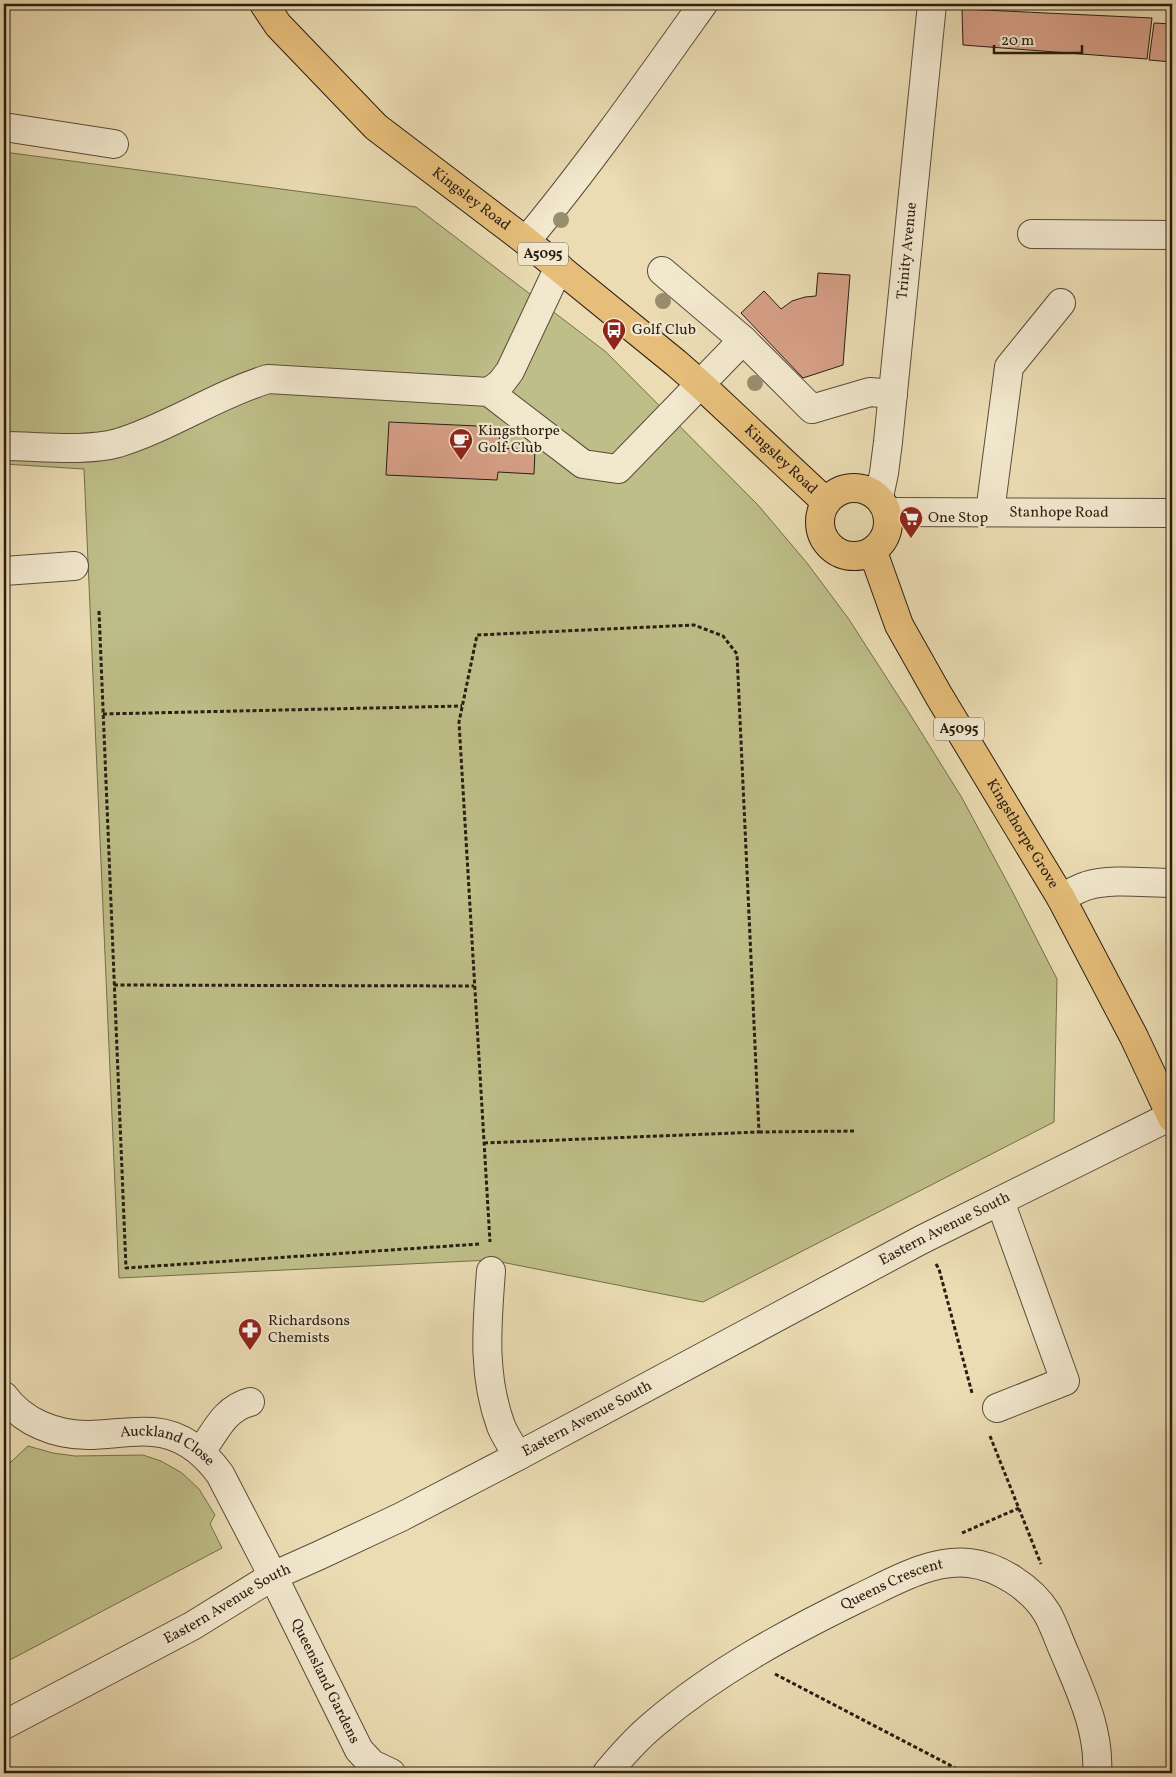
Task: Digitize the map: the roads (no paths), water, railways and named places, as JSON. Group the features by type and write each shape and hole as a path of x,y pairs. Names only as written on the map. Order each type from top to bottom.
{"main road":[{"name":"Kingsley Road","path":"264,4 278,25 376,127 526,241 700,384 826,502"},
{"path":"850,488 869,491 883,505 889,524 886,536 880,546 873,552 861,556 842,554 832,548 824,539 820,518 826,502 834,494 850,488"},
{"name":"Kingsthorpe Grove","path":"873,552 899,625 939,696 1061,898 1121,1012 1172,1117"}],"street":[{"path":"526,241 560,200 616,126 703,4"},
{"name":"Trinity Avenue","path":"883,505 884,473 932,4"},
{"path":"4,127 114,144"},
{"path":"1032,234 1172,235"},
{"path":"489,392 501,384 510,371 558,267"},
{"path":"662,271 743,340 812,410 870,392 892,394"},
{"path":"990,512 1009,367 1061,302"},
{"path":"4,446 86,447 116,443 146,433 241,387 268,379 489,392 584,464 618,469 743,340"},
{"name":"Stanhope Road","path":"883,505 990,512 1172,513"},
{"path":"4,571 74,566"},
{"path":"1061,898 1085,886 1096,884 1115,882 1172,883"},
{"name":"Eastern Avenue South","path":"4,1725 192,1626 272,1576 320,1556 401,1517 921,1240 1172,1117"},
{"path":"987,1413 1065,1381 1000,1201"},
{"path":"491,1270 486,1333 488,1368 494,1401 502,1428 518,1456"},
{"name":"Auckland Close","path":"4,1396 32,1422 49,1429 87,1435 155,1432 172,1436 201,1452 220,1474 272,1576"},
{"path":"201,1452 227,1414 235,1407 250,1402"},
{"name":"Queens Crescent","path":"607,1773 626,1750 653,1724 711,1681 819,1617 903,1577 942,1564 970,1563 1003,1574 1027,1590 1047,1612 1092,1723 1098,1758 1097,1773"},
{"name":"Queensland Gardens","path":"272,1576 359,1750 372,1764 391,1773"}],"place":[{"name":"Golf Club","path":"614,351"},
{"name":"Kingsthorpe Golf Club","path":"461,461"},
{"name":"One Stop","path":"911,539"},
{"name":"Richardsons Chemists","path":"250,1351"}]}
